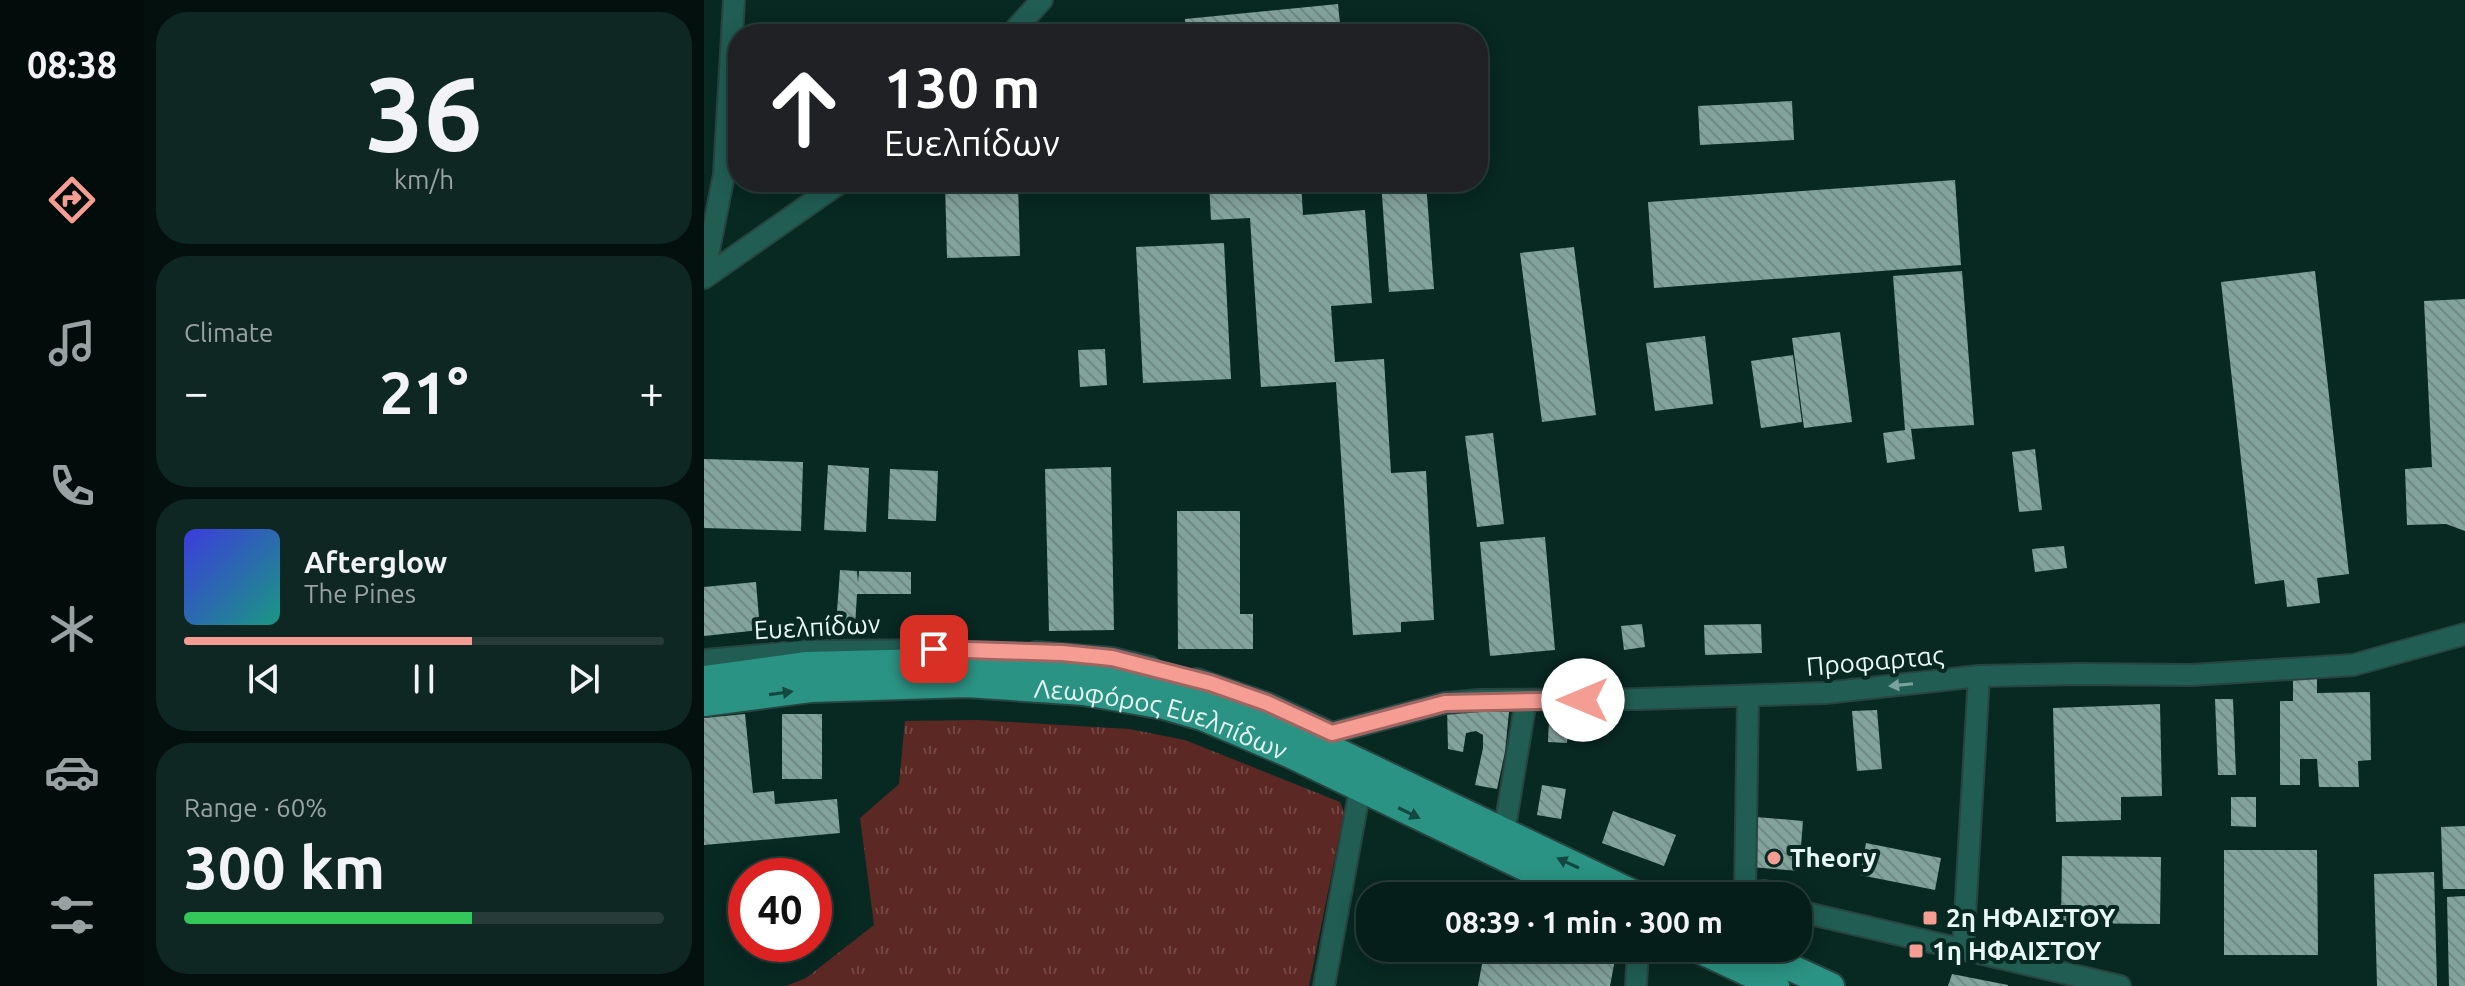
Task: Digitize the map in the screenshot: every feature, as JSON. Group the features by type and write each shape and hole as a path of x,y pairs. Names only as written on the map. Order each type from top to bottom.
{"main road":[{"name":"Λεωφόρος Ευελπίδων","path":"704,679 807,665 934,655 1084,669 1208,689 1301,727 1504,833 1609,882"},
{"name":"Λεωφόρος Ευελπίδων","path":"704,703 810,689 967,684 1084,692 1164,706 1202,717 1289,754 1555,882"},
{"path":"1764,967 1831,986"}],"street":[{"path":"733,24 734,0"},
{"path":"1020,24 1042,0"},
{"path":"704,277 724,175 728,105"},
{"path":"704,277 827,192"},
{"name":"Προφαρτας","path":"1301,727 1332,733 1445,703 1825,693 1979,676 2192,675 2353,665 2465,634"},
{"name":"Ευελπίδων","path":"704,660 806,651 934,655"},
{"path":"1963,950 1979,676"},
{"path":"1745,882 1748,696"},
{"path":"1504,833 1526,700"},
{"path":"1324,986 1360,789"},
{"path":"1812,914 2120,986"},
{"path":"1636,986 1637,962"}],"green space":[{"path":"978,720 1129,729 1185,740 1340,802 1344,813 1309,986 786,986 806,978 827,962 832,962 832,958 874,925 860,818 899,784 905,721"}],"building":[{"path":"1338,4 1340,24 1185,24 1185,19"},
{"path":"1792,101 1794,140 1700,145 1698,106"},
{"path":"1955,180 1961,265 1654,288 1648,202"},
{"path":"945,192 1018,192 1020,256 947,258"},
{"path":"1210,192 1302,192 1303,215 1365,210 1372,303 1331,306 1335,362 1384,359 1391,473 1426,471 1434,620 1401,622 1401,632 1353,635 1336,382 1261,387 1250,218 1211,220"},
{"path":"1382,192 1427,192 1434,289 1389,292"},
{"path":"1224,243 1231,379 1143,383 1136,247"},
{"path":"1574,247 1596,415 1542,422 1520,253"},
{"path":"1962,271 1974,425 1911,429 1915,459 1887,463 1883,433 1905,430 1893,276"},
{"path":"2315,271 2349,574 2317,578 2320,603 2287,607 2284,580 2255,584 2221,282"},
{"path":"2465,299 2465,531 2446,524 2407,525 2405,469 2432,467 2424,301"},
{"path":"1840,332 1852,422 1804,428 1792,338"},
{"path":"1705,336 1713,404 1655,411 1646,343"},
{"path":"1105,349 1107,385 1080,387 1078,350"},
{"path":"1793,355 1802,422 1761,428 1751,361"},
{"path":"1493,433 1504,524 1477,527 1465,436"},
{"path":"2035,449 2042,510 2019,512 2012,452"},
{"path":"704,459 803,462 801,531 704,528"},
{"path":"828,465 869,468 866,532 824,530"},
{"path":"1111,467 1114,630 1049,631 1045,469"},
{"path":"890,469 938,471 936,521 888,519"},
{"path":"1177,511 1240,511 1240,614 1253,614 1253,649 1178,649"},
{"path":"1545,537 1555,650 1490,656 1480,542"},
{"path":"2064,546 2067,568 2035,572 2032,549"},
{"path":"840,570 857,571 858,583 859,571 911,572 911,594 857,594 855,626 836,625"},
{"path":"756,582 760,630 704,636 704,587"},
{"path":"1642,624 1645,647 1624,650 1621,626"},
{"path":"1761,624 1762,653 1705,655 1704,625"},
{"path":"2293,678 2317,678 2317,693 2370,692 2371,760 2358,761 2359,787 2319,787 2317,759 2300,759 2300,785 2280,785 2280,701 2293,701"},
{"path":"2215,699 2233,699 2236,775 2218,775"},
{"path":"1510,702 1505,752 1497,789 1475,785 1483,735 1476,731 1466,733 1463,752 1448,749 1447,707"},
{"path":"2160,704 2162,796 2121,797 2121,820 2056,822 2053,708"},
{"path":"1877,710 1882,769 1857,771 1852,711"},
{"path":"745,714 753,793 774,791 775,804 837,799 840,833 704,845 704,718"},
{"path":"782,714 822,714 822,779 782,779"},
{"path":"1549,719 1569,720 1567,743 1548,742"},
{"path":"1542,785 1566,789 1561,819 1537,815"},
{"path":"2231,797 2256,797 2256,827 2231,826"},
{"path":"1613,811 1676,835 1664,866 1602,843"},
{"path":"1756,817 1803,821 1799,871 1751,867"},
{"path":"2465,826 2465,889 2443,889 2441,827"},
{"path":"1866,843 1941,858 1935,890 1860,875"},
{"path":"2224,850 2317,850 2318,955 2224,955"},
{"path":"2062,856 2161,857 2160,924 2061,923"},
{"path":"2434,872 2437,986 2377,986 2374,874"},
{"path":"2465,896 2465,986 2449,986 2447,897"},
{"path":"1482,962 1614,962 1610,986 1478,986"},
{"path":"1952,974 2008,985 2008,986 1948,986"}],"place":[{"name":"Theory","path":"1774,858"},
{"name":"2η ΗΦΑΙΣΤΟΥ","path":"1930,918"},
{"name":"1η ΗΦΑΙΣΤΟΥ","path":"1916,951"}],"route":[{"path":"934,649 1062,653 1112,658 1210,683 1267,703 1332,733 1445,703 1583,700"}]}
